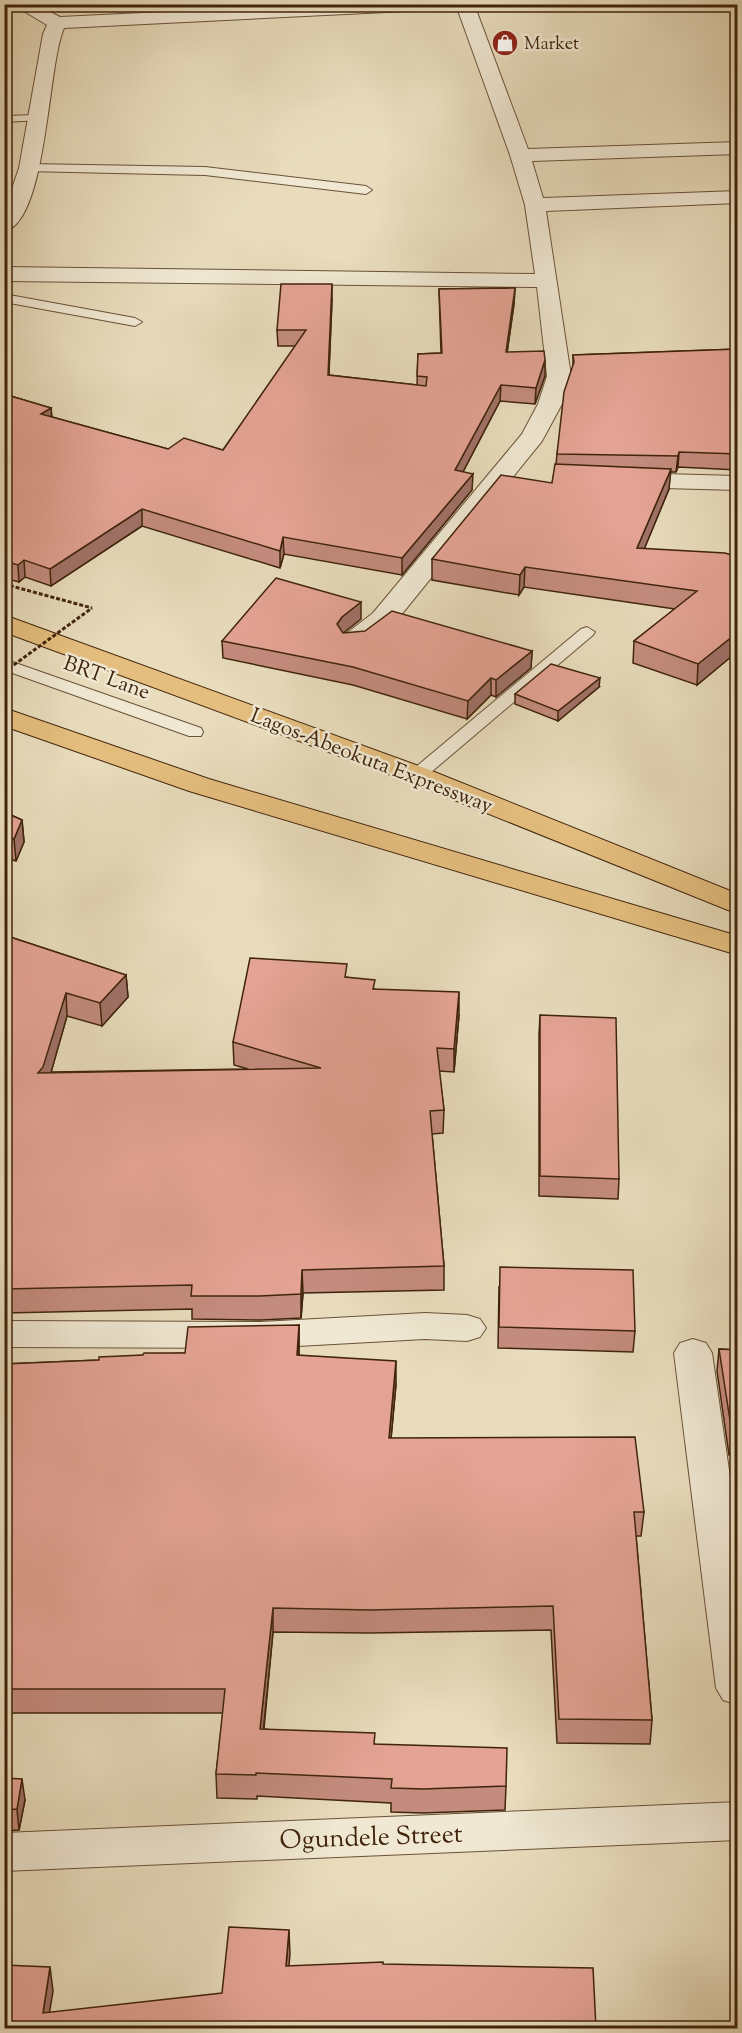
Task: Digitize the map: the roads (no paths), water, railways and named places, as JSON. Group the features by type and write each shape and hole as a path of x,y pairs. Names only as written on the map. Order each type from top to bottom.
{"highway":[{"name":"Lagos-Abeokuta Expressway","path":"4,623 417,775 738,905"},
{"path":"4,716 199,785 738,946"}],"street":[{"path":"20,4 57,22 256,9 447,4"},
{"path":"353,642 383,620 533,436 550,404 559,376 567,361 547,281 535,205 520,155 465,4"},
{"path":"4,226 15,213 29,168 52,34 57,22"},
{"path":"520,155 738,148"},
{"path":"535,205 738,197"},
{"path":"4,274 547,281"},
{"path":"596,478 738,483"},
{"path":"4,1334 261,1335 425,1326 467,1328"},
{"path":"693,1353 738,1688"},
{"name":"Ogundele Street","path":"4,1852 738,1821"}],"lane":[{"path":"4,119 37,118"},
{"path":"29,168 205,171 366,190"},
{"path":"4,298 135,322"},
{"path":"417,775 587,632"},
{"name":"BRT Lane","path":"4,664 195,732"}],"place":[{"name":"Market","path":"505,43"}]}
